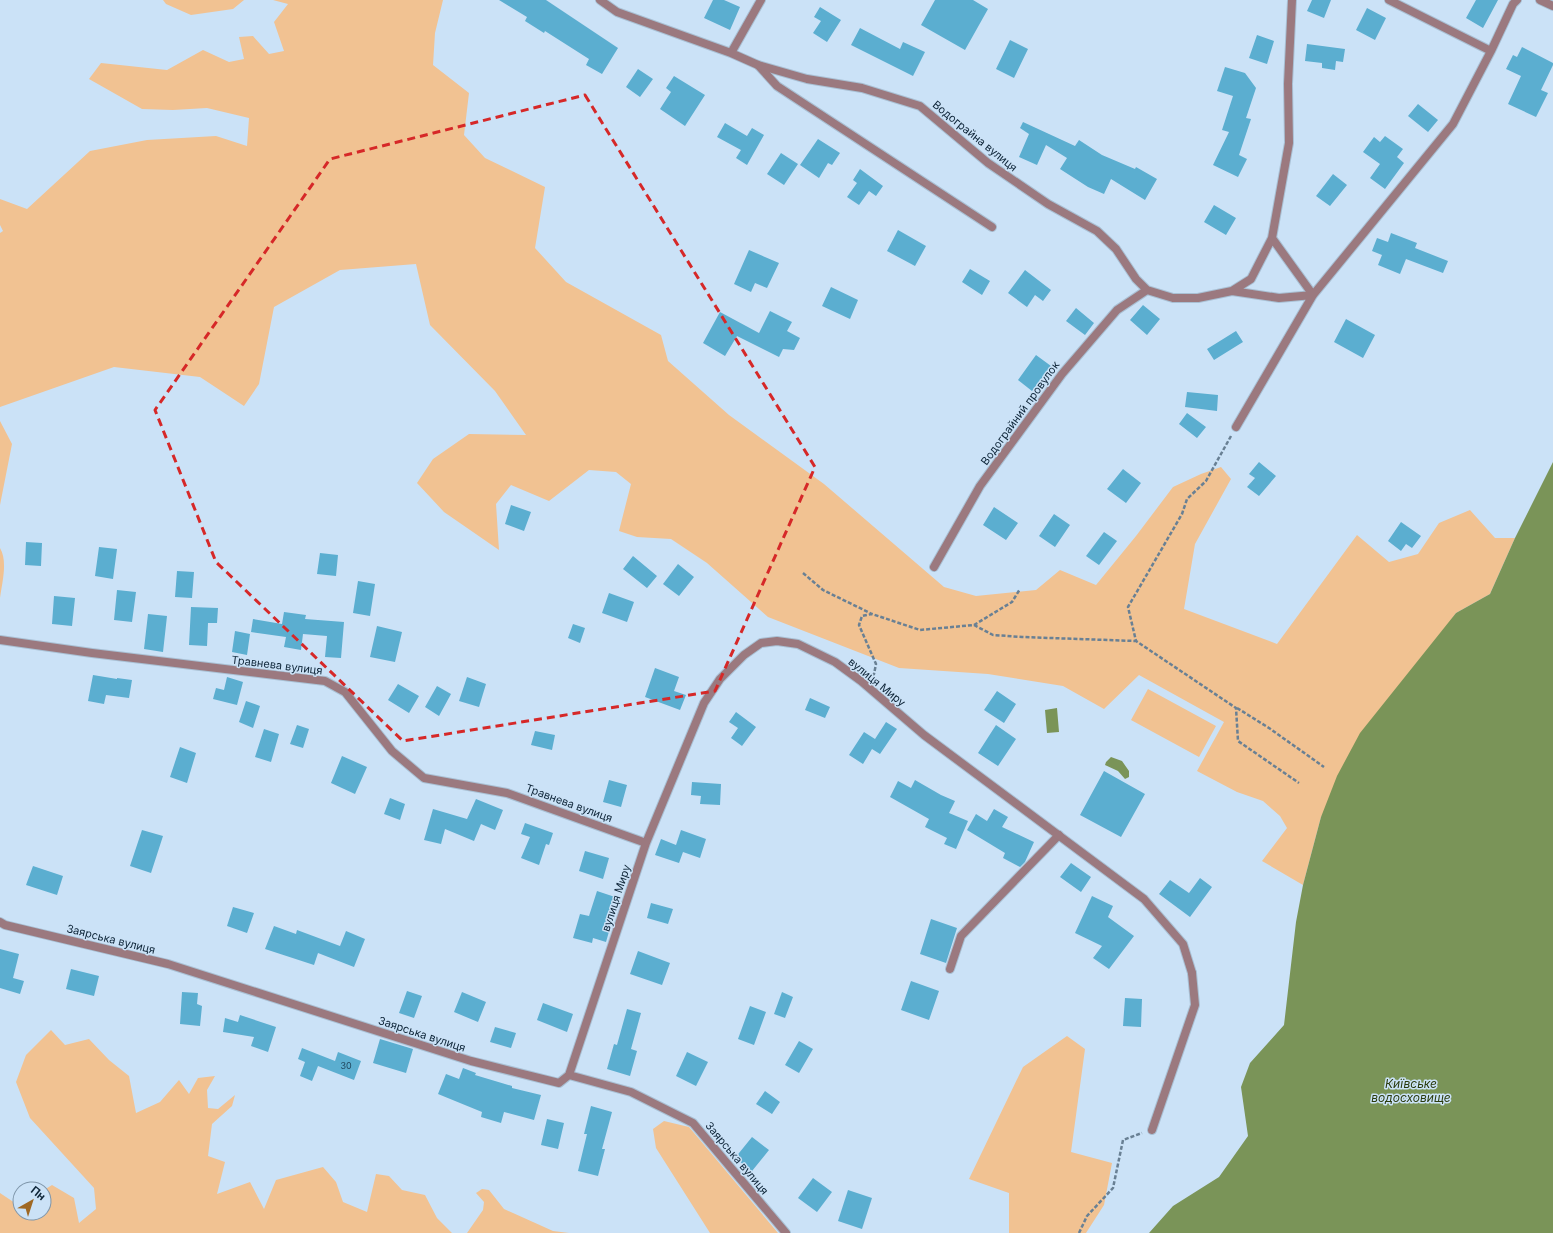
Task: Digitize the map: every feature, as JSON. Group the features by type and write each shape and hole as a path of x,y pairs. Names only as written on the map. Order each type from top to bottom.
{"street":[{"name":"Водограйна вулиця","path":"600,0 617,12 731,53 758,65 807,80 862,88 920,106 988,163 1048,204 1097,231 1116,249 1136,279 1147,290"},
{"path":"731,53 761,0"},
{"path":"1232,291 1251,279 1272,238 1289,144 1288,84 1292,0"},
{"path":"1389,0 1491,51"},
{"path":"1236,427 1312,295 1453,124 1491,51 1512,4 1516,0"},
{"path":"1540,0 1553,6"},
{"path":"758,65 777,86 992,227"},
{"path":"1272,238 1312,295"},
{"path":"1147,290 1173,298 1198,298 1232,291 1279,298 1312,295"},
{"name":"Водограйний провулок","path":"934,567 980,486 1062,374 1117,310 1147,290"},
{"name":"Травнева вулиця","path":"0,640 92,653 325,681 345,692 392,751 424,778 507,793 646,843"},
{"name":"вулиця Миру","path":"570,1074 646,843 704,703 720,679 744,655 761,643 777,641 798,644 835,662 861,681 924,735 1144,899 1183,944 1192,973 1195,1005 1152,1130"},
{"path":"950,969 961,936 1059,835"},
{"name":"Заярська вулиця","path":"0,922 5,925 168,964 472,1061 560,1083 570,1074 631,1092 693,1123 786,1233"}],"path":[{"path":"1136,641 1128,607 1182,514 1187,499 1206,481 1236,427"},
{"path":"803,574 823,590 872,614 920,630 974,625 1012,602 1020,589"},
{"path":"861,681 874,674 876,664 859,625 862,616 872,614"},
{"path":"974,625 993,635 1136,641 1236,708 1269,728 1324,767"},
{"path":"1236,708 1238,741 1299,783"},
{"path":"1079,1233 1088,1216 1113,1188 1123,1140 1152,1130"}],"highlighted area":[{"path":"585,95 815,467 715,691 403,741 216,562 155,410 330,159"}],"shaded area":[{"path":"163,0 244,0 233,9 191,15 166,4"},
{"path":"273,0 443,0 435,33 433,65 469,93 464,135 485,158 545,187 535,248 566,282 661,335 668,361 729,415 824,484 944,587 976,596 1036,590 1060,570 1096,585 1173,487 1201,474 1221,467 1231,479 1195,544 1184,609 1277,644 1357,535 1389,562 1418,554 1439,523 1470,510 1495,538 1515,538 1490,594 1456,613 1321,817 1303,885 1262,861 1287,828 1280,816 1263,801 1237,792 1197,771 1224,722 1139,675 1104,709 1063,686 988,674 899,668 768,617 707,563 671,539 637,537 619,531 631,484 616,472 589,470 549,501 511,485 496,504 499,550 444,512 417,483 433,459 469,434 526,435 495,391 430,325 416,264 340,270 274,307 259,384 244,406 200,377 114,367 0,407 0,233 3,231 0,225 0,199 27,209 90,151 147,140 216,136 247,146 249,118 207,108 173,110 142,109 89,79 101,63 167,70 203,50 229,62 244,59 239,37 253,36 269,54 284,51 274,22 288,4"},
{"path":"0,421 12,444 0,505"},
{"path":"0,548 4,559 4,566 0,598"},
{"path":"1148,689 1216,726 1199,757 1131,720"},
{"path":"51,1030 65,1045 89,1039 109,1060 129,1076 136,1113 160,1102 179,1080 189,1094 198,1078 215,1076 207,1090 208,1108 218,1109 235,1095 232,1106 212,1124 208,1156 225,1162 217,1194 250,1182 264,1209 276,1180 323,1167 336,1182 343,1202 367,1212 376,1174 389,1176 402,1190 425,1195 437,1218 452,1233 0,1233 0,1193 12,1201 12,1221 52,1221 52,1185 74,1198 79,1223 96,1209 94,1188 30,1118 16,1082 26,1055"},
{"path":"1067,1036 1085,1049 1071,1152 1112,1163 1104,1205 1086,1233 1009,1233 1009,1193 969,1179 1023,1067"},
{"path":"664,1121 689,1127 778,1233 710,1233 656,1148 653,1129"},
{"path":"482,1189 489,1190 504,1209 553,1231 569,1233 467,1233 483,1210 484,1202 476,1193"}],"water":[{"name":"Київське водосховище","path":"1553,462 1553,1233 1149,1233 1173,1206 1219,1177 1248,1136 1241,1087 1250,1063 1284,1025 1296,922 1303,885 1321,817 1337,776 1360,733 1456,613 1490,594 1515,538"},
{"path":"1057,708 1059,732 1047,733 1045,710"},
{"path":"1111,757 1122,761 1129,771 1129,777 1125,779 1118,771 1105,765"}],"building":[{"path":"499,0 546,0 618,48 602,74 586,65 589,59 545,31 544,33 525,21 527,17"},
{"path":"713,0 724,0 740,7 730,30 704,18"},
{"path":"935,0 973,0 988,9 965,50 921,25"},
{"path":"1312,0 1331,0 1324,18 1307,11"},
{"path":"1476,0 1498,0 1483,28 1466,18"},
{"path":"820,7 841,20 827,42 813,33 821,21 814,17"},
{"path":"1367,8 1386,18 1375,40 1356,30"},
{"path":"860,28 900,49 903,42 925,52 913,76 851,45"},
{"path":"1257,35 1274,41 1267,64 1249,58"},
{"path":"1010,40 1028,49 1014,78 996,69"},
{"path":"1307,44 1345,49 1343,62 1336,61 1335,70 1322,68 1322,63 1305,61"},
{"path":"1522,47 1553,63 1541,90 1548,93 1536,117 1508,104 1521,76 1506,69 1513,55 1517,57"},
{"path":"1225,67 1245,73 1256,88 1246,118 1251,119 1239,155 1247,159 1238,177 1213,165 1229,132 1222,130 1233,96 1217,91"},
{"path":"638,69 653,79 640,97 626,87"},
{"path":"674,76 705,95 685,126 660,109 671,92 666,88"},
{"path":"1418,104 1438,120 1428,132 1408,116"},
{"path":"1023,122 1075,146 1079,140 1102,155 1135,169 1136,167 1157,179 1145,200 1111,179 1104,194 1088,187 1060,169 1067,158 1046,145 1037,165 1019,157 1029,134 1020,128"},
{"path":"725,123 747,136 752,128 764,135 747,165 736,158 741,150 717,137"},
{"path":"1385,136 1403,149 1397,157 1404,163 1385,189 1370,178 1380,164 1363,152 1374,137 1380,142"},
{"path":"818,139 840,153 832,165 828,163 819,178 800,165"},
{"path":"781,153 798,164 784,185 767,174"},
{"path":"860,169 883,186 876,196 869,191 859,205 847,197 857,183 853,180"},
{"path":"1333,174 1347,185 1330,206 1316,196"},
{"path":"1214,205 1236,218 1226,235 1204,222"},
{"path":"898,230 926,246 915,266 887,251"},
{"path":"1391,233 1417,243 1415,248 1448,261 1443,273 1406,259 1400,274 1378,265 1382,255 1372,251 1377,238 1388,242"},
{"path":"749,250 779,263 767,288 755,283 751,292 734,284"},
{"path":"970,269 990,281 982,295 962,282"},
{"path":"1025,270 1051,290 1043,301 1035,295 1027,307 1008,293"},
{"path":"831,287 858,300 850,319 822,306"},
{"path":"1143,305 1160,319 1147,335 1130,320"},
{"path":"1076,308 1094,323 1085,335 1066,321"},
{"path":"770,311 792,322 787,331 800,338 794,350 783,349 779,357 737,336 725,356 703,343 720,312 759,333"},
{"path":"1346,319 1375,335 1363,358 1334,342"},
{"path":"1236,331 1243,342 1214,360 1207,349"},
{"path":"1036,355 1051,366 1032,391 1018,380"},
{"path":"1187,392 1218,395 1217,411 1185,407"},
{"path":"1187,413 1206,427 1197,438 1179,424"},
{"path":"1259,462 1276,476 1259,496 1247,487 1255,478 1249,474"},
{"path":"1123,469 1141,483 1126,503 1107,489"},
{"path":"511,505 531,512 524,531 505,524"},
{"path":"994,507 1018,523 1006,540 983,525"},
{"path":"1054,514 1070,525 1055,547 1039,536"},
{"path":"1401,522 1421,536 1412,548 1406,544 1401,551 1388,541"},
{"path":"1104,532 1117,541 1099,565 1086,556"},
{"path":"26,542 42,543 41,566 25,565"},
{"path":"99,547 117,549 113,579 95,576"},
{"path":"320,553 338,555 336,576 317,574"},
{"path":"633,556 657,576 647,588 623,569"},
{"path":"678,564 694,577 679,596 663,584"},
{"path":"177,571 194,572 192,598 175,597"},
{"path":"358,581 375,584 370,616 353,613"},
{"path":"117,590 136,592 132,622 114,620"},
{"path":"609,593 634,602 627,622 602,613"},
{"path":"54,596 75,598 72,626 52,624"},
{"path":"191,607 218,608 217,623 208,623 207,646 189,645"},
{"path":"284,612 306,615 305,619 344,622 341,658 325,657 327,636 303,634 301,650 284,647 286,637 251,632 253,619 282,624"},
{"path":"148,614 167,616 163,652 144,649"},
{"path":"573,624 585,628 580,643 568,638"},
{"path":"377,626 402,632 395,662 370,657"},
{"path":"235,631 250,634 247,655 232,652"},
{"path":"655,668 679,677 674,691 686,695 680,710 645,697"},
{"path":"93,675 132,680 129,698 106,695 104,704 88,701"},
{"path":"227,677 243,682 237,705 213,699 216,688 224,690"},
{"path":"467,677 486,684 479,707 459,701"},
{"path":"398,684 419,696 409,713 388,700"},
{"path":"437,686 451,694 439,716 425,707"},
{"path":"997,691 1016,704 1004,723 984,710"},
{"path":"810,698 830,707 825,718 805,710"},
{"path":"246,701 260,706 253,728 239,722"},
{"path":"736,712 756,727 742,746 731,738 738,728 729,722"},
{"path":"886,722 897,729 880,754 872,749 863,764 849,755 864,732 875,739"},
{"path":"297,725 309,729 303,748 290,744"},
{"path":"996,725 1016,739 998,766 978,753"},
{"path":"264,729 279,734 271,762 255,757"},
{"path":"535,731 555,735 552,750 531,745"},
{"path":"180,747 196,753 187,783 170,777"},
{"path":"342,756 367,767 355,794 331,783"},
{"path":"1104,771 1145,794 1121,837 1080,815"},
{"path":"609,780 627,785 621,807 603,802"},
{"path":"915,780 955,801 949,813 968,821 956,849 944,844 947,838 925,827 929,819 890,797 898,781 911,788"},
{"path":"692,782 721,784 720,805 700,804 701,796 691,795"},
{"path":"390,798 405,804 400,820 384,814"},
{"path":"476,799 503,810 495,830 481,824 474,841 445,829 441,844 424,840 433,809 467,819"},
{"path":"994,809 1008,817 1002,827 1034,842 1025,862 1020,867 1003,858 1005,853 967,830 976,814 987,821"},
{"path":"525,823 553,833 549,845 546,844 539,865 521,858 530,837 521,834"},
{"path":"142,830 163,836 151,873 130,866"},
{"path":"681,830 706,839 700,858 683,852 679,863 655,855 661,839 676,845"},
{"path":"585,851 609,858 603,879 579,871"},
{"path":"1071,863 1091,877 1081,892 1060,877"},
{"path":"33,866 63,876 57,895 26,885"},
{"path":"1200,878 1212,887 1190,917 1159,894 1170,880 1189,893"},
{"path":"597,891 618,898 608,927 610,928 606,942 593,938 592,943 573,938 580,914 589,916"},
{"path":"1092,896 1113,906 1108,917 1134,936 1109,969 1093,958 1102,946 1075,933"},
{"path":"651,903 673,909 668,924 647,918"},
{"path":"233,907 254,913 247,933 227,926"},
{"path":"931,919 957,928 946,963 920,954"},
{"path":"274,926 296,934 297,930 340,946 346,931 365,939 354,967 318,953 314,965 265,949"},
{"path":"0,949 19,954 13,978 24,981 20,994 0,988"},
{"path":"638,951 670,963 662,985 630,974"},
{"path":"71,969 99,976 94,996 66,989"},
{"path":"911,981 939,991 929,1020 901,1010"},
{"path":"407,991 422,996 414,1018 399,1013"},
{"path":"182,992 198,993 197,1004 202,1006 200,1026 180,1024"},
{"path":"462,992 486,1002 478,1022 454,1012"},
{"path":"782,992 793,997 785,1018 774,1014"},
{"path":"1125,998 1142,999 1141,1027 1123,1026"},
{"path":"543,1003 573,1014 567,1032 537,1020"},
{"path":"750,1006 766,1012 754,1045 738,1039"},
{"path":"627,1009 641,1013 631,1049 637,1051 630,1076 607,1069 614,1044 617,1045"},
{"path":"240,1015 276,1027 268,1052 251,1046 254,1037 223,1032 225,1018 238,1022"},
{"path":"495,1027 516,1033 511,1048 490,1042"},
{"path":"380,1039 413,1049 406,1073 373,1063"},
{"path":"799,1041 813,1049 799,1073 785,1065"},
{"path":"302,1048 335,1061 338,1052 361,1061 354,1080 318,1066 312,1081 300,1076 305,1062 298,1059"},
{"path":"687,1052 708,1062 696,1086 676,1076"},
{"path":"463,1068 476,1073 475,1075 512,1086 512,1088 541,1095 534,1120 504,1112 501,1123 481,1117 482,1112 438,1094 446,1074 459,1079"},
{"path":"765,1091 780,1102 772,1114 756,1104"},
{"path":"591,1106 612,1112 602,1149 605,1149 598,1176 578,1171 587,1134 584,1134"},
{"path":"547,1119 564,1123 558,1149 541,1145"},
{"path":"752,1137 769,1150 752,1171 735,1158"},
{"path":"813,1178 832,1192 817,1212 798,1198"},
{"path":"848,1190 872,1198 862,1229 838,1221"}]}
